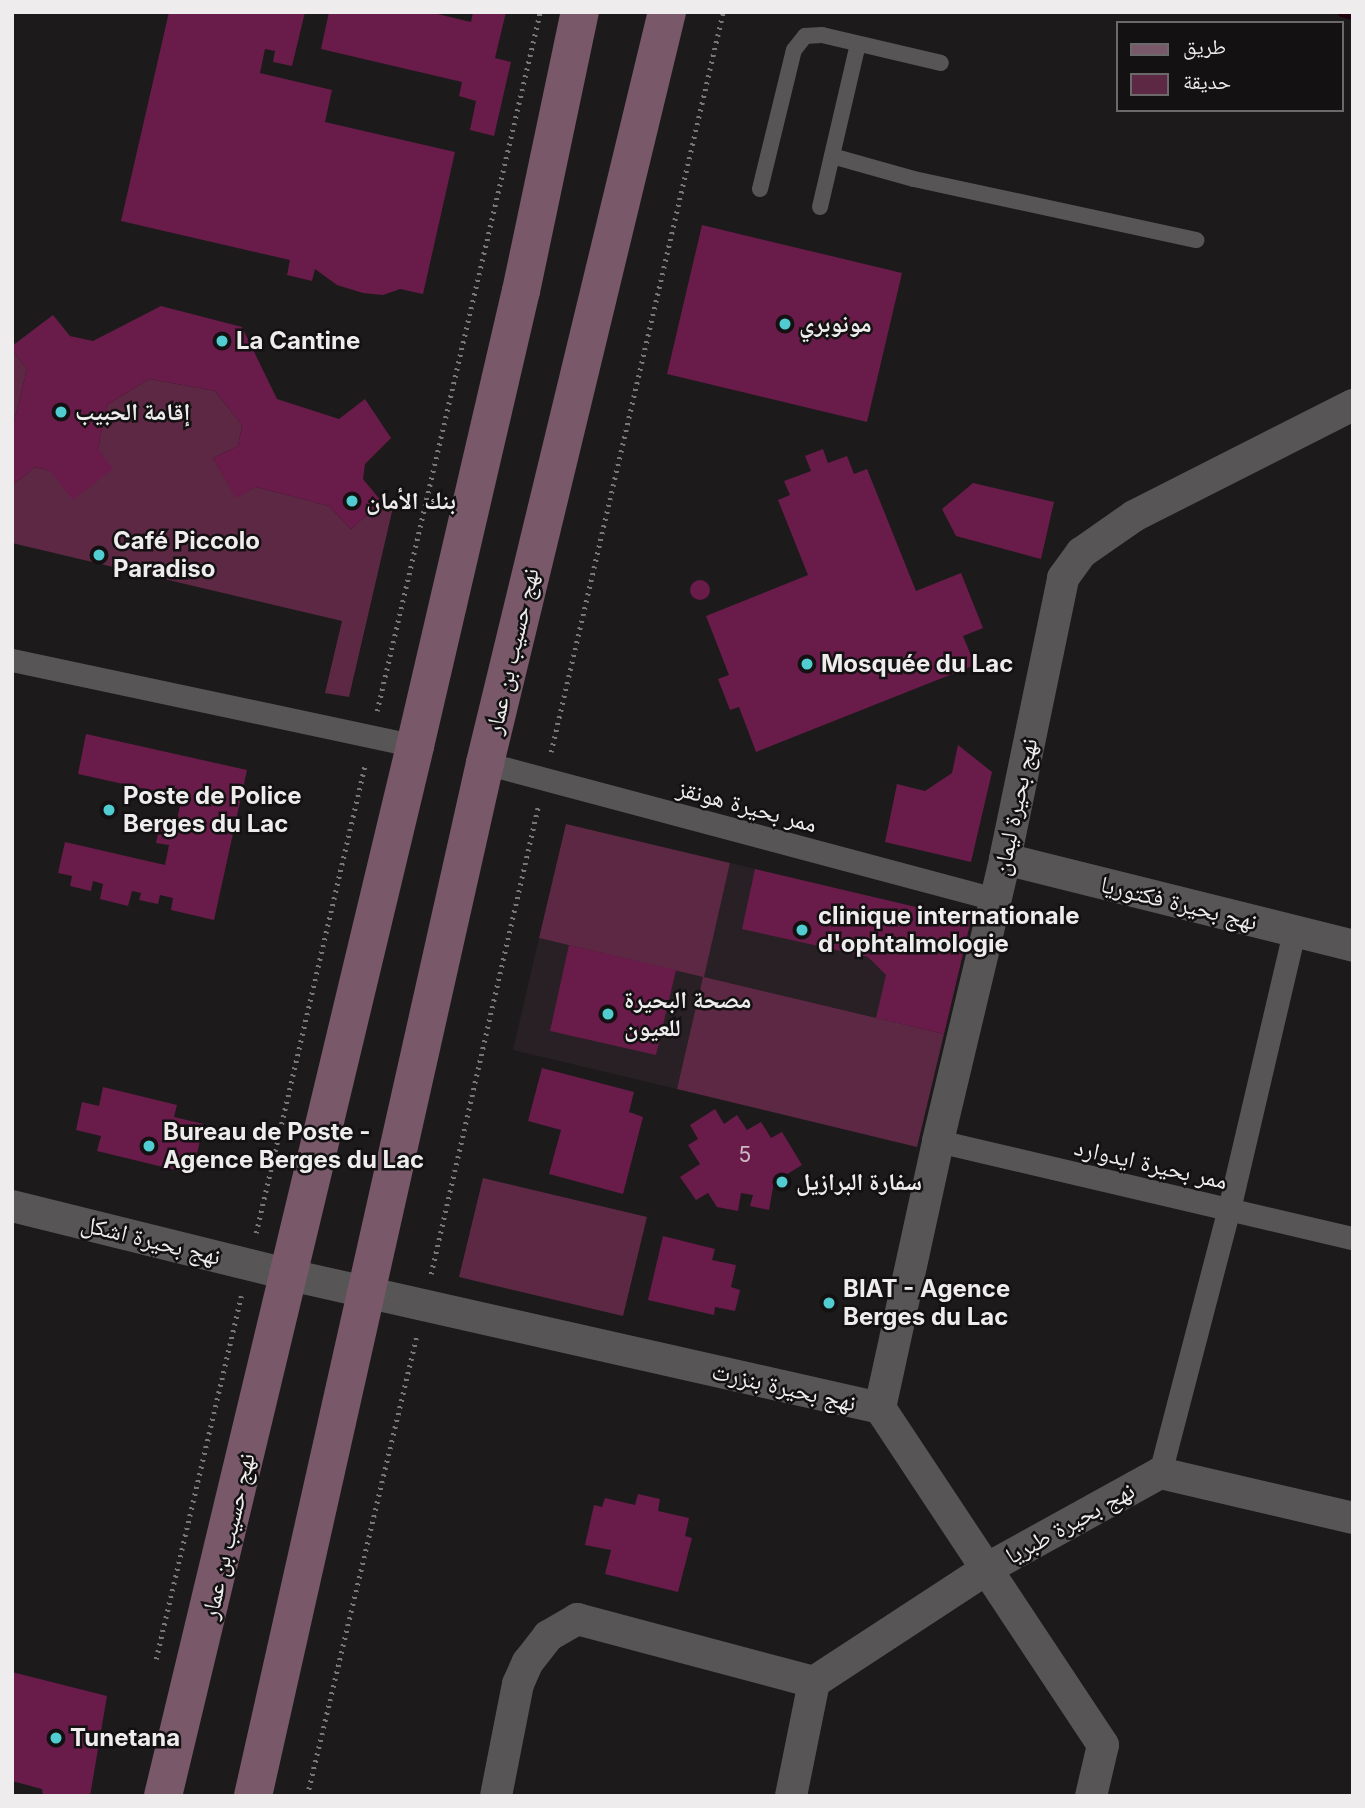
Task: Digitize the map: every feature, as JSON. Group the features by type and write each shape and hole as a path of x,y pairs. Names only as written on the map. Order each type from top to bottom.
{"main road":[{"name":"نهج حسيب بن عمار","path":"163,1796 415,746 518,305 580,12"},
{"name":"نهج حسيب بن عمار","path":"253,1796 485,763 667,12"}],"street":[{"name":"نهج بحيرة ليمان","path":"880,1408 938,1140 1005,859 1063,578 1081,553 1134,516 1353,405"},
{"path":"12,660 415,746"},
{"name":"ممر بحيرة هونقز","path":"485,763 995,899"},
{"name":"نهج بحيرة فكتوريا","path":"1005,859 1353,946"},
{"path":"1160,1473 1229,1209 1294,932"},
{"name":"ممر بحيرة ايدوارد","path":"938,1140 1353,1238"},
{"name":"نهج بحيرة اشكل","path":"12,1206 290,1275"},
{"path":"290,1275 366,1292"},
{"name":"نهج بحيرة بنزرت","path":"366,1292 880,1408 1103,1745 1091,1796"},
{"name":"نهج بحيرة طبريا","path":"814,1682 988,1568 1160,1473 1353,1518"},
{"path":"496,1796 518,1684 548,1636 577,1619 814,1682 791,1796"}],"lane":[{"path":"760,189 794,50 805,36 822,35 941,63"},
{"path":"820,208 858,44"},
{"path":"832,156 914,179 1196,240"}],"path":[{"path":"155,1663 540,12"},
{"path":"307,1796 424,1305 723,12"}],"shaded area":[{"path":"730,863 971,920 944,1034 704,977 677,1089 513,1050 539,938 703,977"}],"green space":[{"path":"12,350 27,369 12,430"},
{"name":"Café Piccolo Paradiso","path":"149,379 215,391 242,425 238,446 213,458 236,497 256,487 329,506 351,529 382,502 394,503 349,697 325,693 342,621 12,543 12,486 35,467 50,471 98,448 107,405"},
{"path":"566,824 730,863 704,977 944,1034 917,1147 677,1089 703,977 539,938"},
{"path":"483,1178 647,1217 623,1316 459,1277"}],"building":[{"path":"169,12 305,12 292,66 273,62 275,51 265,49 260,73 332,90 325,122 455,152 423,294 400,289 383,295 363,293 337,285 315,269 312,281 287,275 290,260 121,221"},
{"path":"329,12 429,12 471,22 473,12 506,12 495,58 511,62 494,136 470,130 476,101 459,96 462,82 321,49"},
{"name":"مونوبري","path":"702,225 902,273 867,422 667,374"},
{"name":"إقامة الحبيب","path":"161,306 242,327 277,399 339,419 365,399 391,438 365,464 363,479 382,502 351,529 329,506 256,487 236,498 213,458 238,446 242,425 215,391 149,379 107,405 98,448 113,469 73,500 50,471 35,467 12,486 12,430 27,369 12,350 12,346 53,315 70,336 93,341"},
{"path":"823,449 828,463 847,456 854,474 867,469 916,591 961,573 983,628 963,636 975,665 756,752 739,707 730,710 718,679 729,675 706,616 808,575 778,500 790,495 784,481 811,471 805,456"},
{"path":"973,483 1054,502 1041,559 956,536 942,509"},
{"path":"700,580 707,583 710,590 707,597 700,600 693,597 690,590 693,583"},
{"path":"86,734 247,770 214,920 171,910 173,898 160,895 158,904 139,900 141,893 132,891 128,906 100,899 103,884 93,881 91,891 70,886 72,876 58,873 65,842 165,865 169,845 156,843 162,816 177,819 182,797 78,774"},
{"path":"958,745 992,772 971,862 885,842 897,784 925,791 952,773"},
{"path":"755,869 971,920 944,1034 876,1018 886,975 868,957 742,929"},
{"path":"569,945 676,970 656,1055 550,1031"},
{"path":"542,1068 634,1092 629,1112 643,1117 623,1194 549,1174 561,1130 528,1121"},
{"path":"103,1087 177,1105 174,1117 204,1124 192,1174 97,1151 101,1136 76,1130 82,1102 99,1106"},
{"path":"715,1109 724,1124 737,1115 747,1130 761,1122 771,1138 782,1132 802,1165 774,1182 769,1210 750,1206 753,1195 741,1193 738,1211 717,1207 708,1193 696,1200 680,1177 700,1164 688,1145 698,1139 690,1125"},
{"path":"663,1236 715,1249 712,1260 736,1265 731,1287 740,1290 735,1311 715,1307 714,1315 648,1300"},
{"path":"638,1494 660,1499 658,1511 689,1518 685,1536 692,1538 678,1592 605,1574 611,1550 585,1545 594,1505 602,1507 605,1498 635,1505"},
{"name":"Tunetana","path":"12,1672 107,1696 90,1796 43,1796 42,1789 12,1781"}],"waterway":[{"path":"1342,12 1353,15"}],"place":[{"name":"مونوبري","path":"785,324"},
{"name":"La Cantine","path":"222,341"},
{"name":"إقامة الحبيب","path":"61,412"},
{"name":"بنك الأمان","path":"352,501"},
{"name":"Café Piccolo Paradiso","path":"99,555"},
{"name":"Mosquée du Lac","path":"807,664"},
{"name":"Poste de Police Berges du Lac","path":"109,810"},
{"name":"clinique internationale d'ophtalmologie","path":"802,930"},
{"name":"مصحة البحيرة للعيون","path":"608,1014"},
{"name":"Bureau de Poste - Agence Berges du Lac","path":"149,1146"},
{"name":"سفارة البرازيل","path":"782,1182"},
{"name":"BIAT - Agence Berges du Lac","path":"829,1303"},
{"name":"Tunetana","path":"56,1738"}]}
